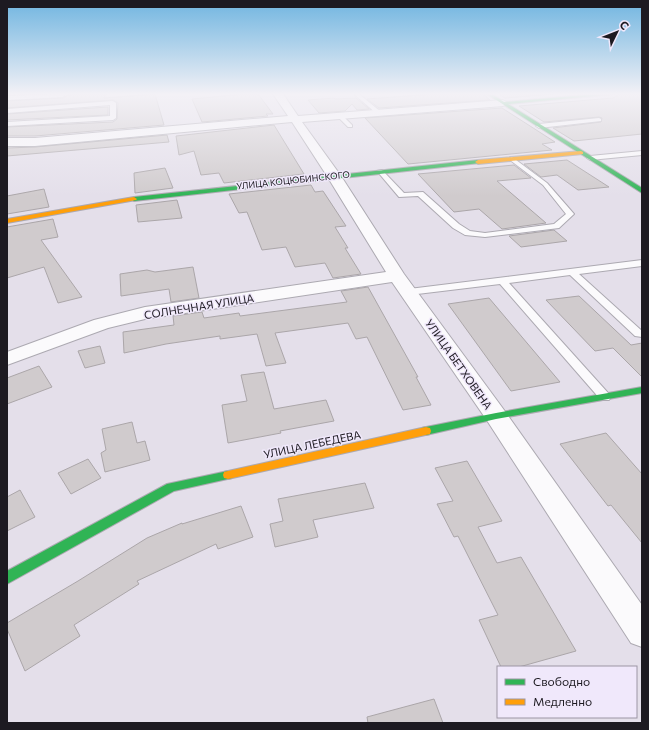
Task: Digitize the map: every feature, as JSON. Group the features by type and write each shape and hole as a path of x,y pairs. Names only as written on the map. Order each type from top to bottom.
{"main road":[{"path":"542,128 642,192"},
{"name":"УЛИЦА КОЦЮБИНСКОГО","path":"7,221 78,207 173,194 380,171 581,153"},
{"name":"УЛИЦА ЛЕБЕДЕВА","path":"7,578 171,488 496,416 642,390"}],"street":[{"path":"7,142 35,142 193,128"},
{"name":"УЛИЦА БЕТХОВЕНА","path":"301,128 334,176 403,284 496,416 642,632"},
{"name":"СОЛНЕЧНАЯ УЛИЦА","path":"7,359 101,324 145,314 403,284"}],"lane":[{"path":"590,158 642,153"},
{"path":"380,171 402,195 420,194 456,226 468,233 486,235 556,226 570,214 545,184 512,159"},
{"path":"403,284 502,281 642,263"},
{"path":"573,273 640,334 642,334"},
{"path":"502,281 605,397"}],"building":[{"path":"7,128 128,128 35,136 7,136"},
{"path":"247,128 276,128 304,174 224,183 219,173 201,175 194,151 179,155 176,136"},
{"path":"374,128 533,128 555,142 542,144 552,150 408,164"},
{"path":"553,128 642,128 642,134 574,141"},
{"path":"167,135 169,142 7,156 7,148 35,147"},
{"path":"567,160 609,187 578,190 557,175 541,177 524,164"},
{"path":"514,165 531,178 497,181 546,223 502,229 479,209 454,212 418,174"},
{"path":"165,168 173,188 135,193 134,173"},
{"path":"311,185 315,192 323,191 346,226 335,227 348,248 345,248 361,274 333,278 325,263 295,267 286,247 262,250 247,212 239,213 229,194"},
{"path":"44,189 49,207 7,214 7,196"},
{"path":"177,200 182,218 138,222 136,205"},
{"path":"53,219 58,237 41,240 82,297 58,303 44,267 7,278 7,227"},
{"path":"554,230 567,241 521,247 509,236"},
{"path":"193,267 199,298 171,302 169,289 121,296 120,274 147,270 155,272"},
{"path":"368,287 418,377 416,377 431,405 403,410 367,337 356,339 348,323 275,333 286,363 266,366 257,334 220,339 220,336 166,344 124,353 123,332 174,325 173,316 202,312 204,318 239,313 240,316 347,302 341,291"},
{"path":"579,296 631,345 642,343 642,377 613,348 595,351 546,300"},
{"path":"489,298 560,382 511,391 448,304"},
{"path":"100,346 105,363 85,368 78,351"},
{"path":"39,366 52,387 7,404 7,378"},
{"path":"264,372 274,409 326,400 334,421 228,443 222,405 247,401 241,375"},
{"path":"132,422 137,443 145,441 150,460 105,472 101,453 106,450 102,429"},
{"path":"606,433 642,474 642,543 611,505 608,506 560,444"},
{"path":"88,459 101,478 71,494 58,473"},
{"path":"467,461 502,521 478,527 497,563 521,557 576,651 523,666 501,666 479,620 498,615 458,536 454,537 437,504 453,501 435,468"},
{"path":"365,483 374,508 313,520 318,537 275,547 270,524 283,521 278,499"},
{"path":"20,490 35,517 7,531 7,497"},
{"path":"241,506 253,537 218,549 216,544 137,581 139,584 74,625 80,636 25,671 7,629 7,623 147,538 182,523"},
{"path":"434,699 443,723 368,723 367,717"}],"traffic: fast":[{"path":"543,128 642,191"},
{"path":"134,199 478,162"},
{"path":"426,431 496,416 642,390"},
{"path":"7,578 171,487 228,475"}],"traffic: slow":[{"path":"478,162 581,153"},
{"path":"7,221 134,199"},
{"path":"228,475 426,431"}]}
